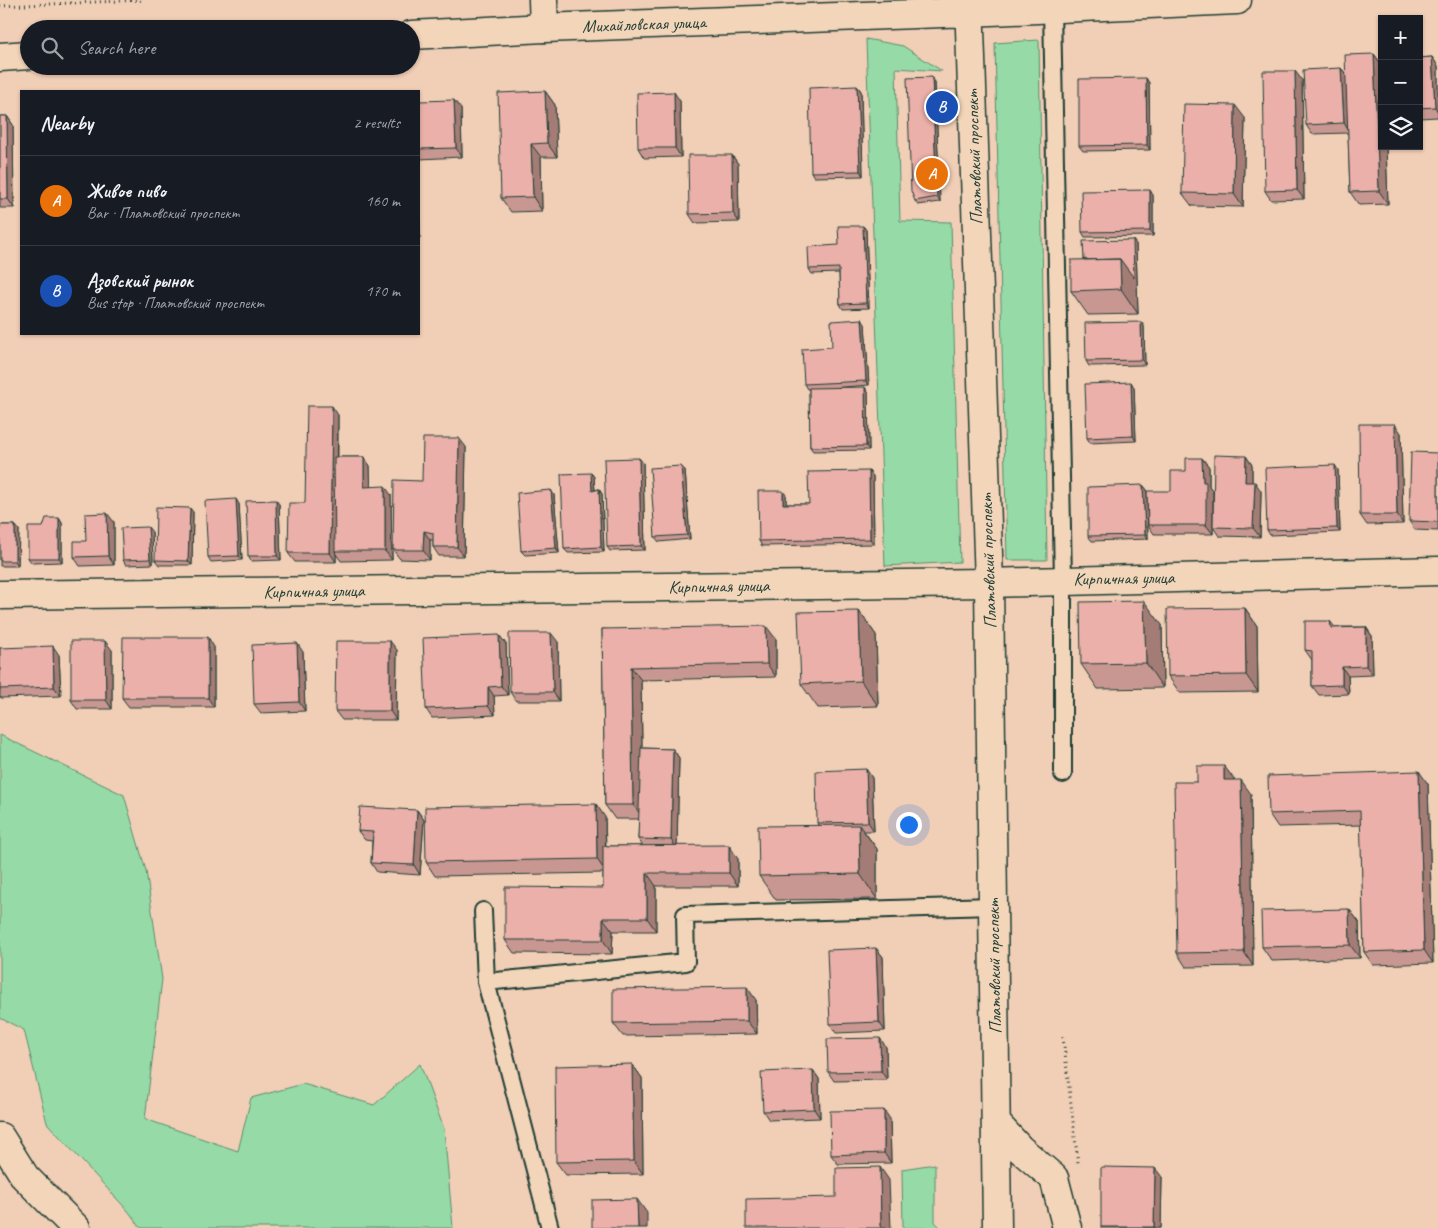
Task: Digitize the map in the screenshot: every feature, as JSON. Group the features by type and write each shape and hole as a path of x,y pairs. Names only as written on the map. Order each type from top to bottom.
{"main road":[{"path":"543,0 544,28"},
{"name":"Михайловская улица","path":"420,35 970,4 1052,8 1237,0"},
{"name":"Платовский проспект","path":"970,4 989,583 998,1228"},
{"path":"0,57 20,56"},
{"name":"Кирпичная улица","path":"0,595 989,583 1438,571"},
{"path":"996,1123 1020,1149 1054,1178 1067,1228"},
{"path":"0,1137 25,1177 76,1228"}],"lane":[{"path":"1052,8 1063,580 1063,774"},
{"path":"486,982 686,962 685,914 993,906"},
{"path":"483,911 486,982 550,1228"}],"path":[{"path":"0,6 144,0"},
{"path":"1063,1036 1079,1170"}],"green space":[{"path":"866,39 903,46 942,71 896,68 900,221 951,222 960,562 885,566"},
{"path":"1039,40 1047,560 1007,560 995,43"},
{"path":"0,735 124,795 146,871 162,979 145,1119 238,1151 251,1098 303,1084 374,1105 420,1064 444,1129 453,1228 141,1228 129,1212 47,1123 24,1030 0,1018"},
{"path":"935,1164 935,1222 941,1228 903,1228 902,1169"}],"building":[{"path":"1374,54 1379,191 1350,192 1345,55"},
{"path":"1432,57 1435,107 1423,108 1423,58"},
{"path":"1341,68 1344,123 1306,125 1303,70"},
{"path":"1263,71 1295,71 1297,190 1265,191"},
{"path":"932,77 937,197 915,201 911,191 907,78"},
{"path":"1146,78 1147,145 1079,146 1079,79"},
{"path":"857,86 860,171 811,172 809,88"},
{"path":"545,91 547,143 531,144 533,197 501,198 498,93"},
{"path":"674,92 675,148 638,148 637,93"},
{"path":"454,100 456,148 420,149 420,101"},
{"path":"1184,104 1235,105 1234,194 1182,193"},
{"path":"0,116 7,116 8,199 0,199"},
{"path":"688,155 732,155 733,213 689,214"},
{"path":"1150,190 1150,231 1082,232 1081,191"},
{"path":"838,226 863,226 866,303 840,304 839,268 809,269 808,247 839,245"},
{"path":"1133,240 1134,278 1120,259 1084,260 1083,241"},
{"path":"1120,259 1121,289 1071,291 1071,260"},
{"path":"862,319 866,381 804,384 802,349 832,347 831,321"},
{"path":"1141,322 1142,360 1086,361 1085,323"},
{"path":"1131,382 1133,436 1087,438 1085,384"},
{"path":"865,387 866,446 810,447 809,388"},
{"path":"307,406 332,406 330,553 288,553 289,503 305,503"},
{"path":"1359,424 1395,424 1397,515 1360,515"},
{"path":"423,438 459,438 457,547 433,547 433,533 424,531 423,550 393,550 394,480 422,481"},
{"path":"1411,452 1438,453 1438,522 1409,521"},
{"path":"1214,455 1246,456 1245,482 1255,482 1253,528 1213,527"},
{"path":"334,457 364,457 364,487 385,486 385,551 335,551"},
{"path":"639,458 641,546 607,547 604,459"},
{"path":"1186,458 1202,458 1203,482 1206,482 1206,525 1148,525 1147,491 1171,491 1171,471 1186,471"},
{"path":"1335,465 1337,528 1267,530 1265,468"},
{"path":"681,466 687,535 655,537 650,468"},
{"path":"869,471 870,539 759,541 758,491 783,491 783,504 809,504 808,472"},
{"path":"591,473 592,491 599,489 601,547 564,549 561,474"},
{"path":"1143,485 1145,535 1088,536 1088,487"},
{"path":"551,490 556,548 521,551 517,493"},
{"path":"236,499 239,556 208,557 205,501"},
{"path":"276,500 277,556 248,556 246,501"},
{"path":"156,507 190,508 188,561 155,560"},
{"path":"107,513 108,556 74,557 74,541 86,541 85,514"},
{"path":"46,518 59,518 59,558 28,558 28,527 43,527"},
{"path":"0,525 15,525 15,561 0,561"},
{"path":"148,527 150,559 123,560 121,528"},
{"path":"1144,601 1146,663 1081,664 1080,602"},
{"path":"1245,608 1246,675 1168,676 1167,609"},
{"path":"859,611 861,681 801,684 798,612"},
{"path":"1305,621 1330,621 1331,628 1366,627 1366,666 1342,667 1342,685 1312,686 1312,651 1305,650"},
{"path":"766,626 767,664 631,667 633,805 605,805 602,629"},
{"path":"509,633 551,633 553,692 510,692"},
{"path":"499,635 501,686 488,687 488,706 426,709 423,638"},
{"path":"123,637 208,637 208,698 122,698"},
{"path":"71,641 105,641 106,700 71,700"},
{"path":"336,641 390,641 390,711 335,711"},
{"path":"297,643 299,702 254,704 252,645"},
{"path":"53,646 54,687 0,689 0,648"},
{"path":"641,748 673,749 671,840 638,839"},
{"path":"1197,766 1224,766 1224,780 1241,780 1244,952 1177,953 1174,782 1197,782"},
{"path":"866,769 868,822 817,823 816,771"},
{"path":"1419,771 1424,950 1364,952 1360,811 1269,814 1268,776"},
{"path":"596,804 597,859 426,862 425,807"},
{"path":"360,807 417,810 414,865 371,863 373,832 358,831"},
{"path":"859,825 860,874 759,876 758,826"},
{"path":"729,845 729,873 647,873 647,918 603,918 603,940 505,940 505,887 603,888 603,846"},
{"path":"1349,909 1350,945 1262,947 1261,911"},
{"path":"876,948 879,1022 830,1024 827,950"},
{"path":"747,987 747,1021 613,1023 613,989"},
{"path":"880,1038 881,1071 828,1072 827,1039"},
{"path":"632,1064 634,1161 556,1162 555,1066"},
{"path":"813,1070 814,1109 763,1111 761,1072"},
{"path":"884,1110 884,1153 831,1155 830,1111"},
{"path":"880,1167 881,1228 746,1228 746,1199 836,1197 836,1168"},
{"path":"1101,1167 1155,1168 1154,1227 1101,1227"},
{"path":"637,1199 638,1228 592,1228 592,1200"}],"place":[{"name":"Азовский рынок","path":"942,107"},
{"name":"Живое пиво","path":"932,174"}]}
